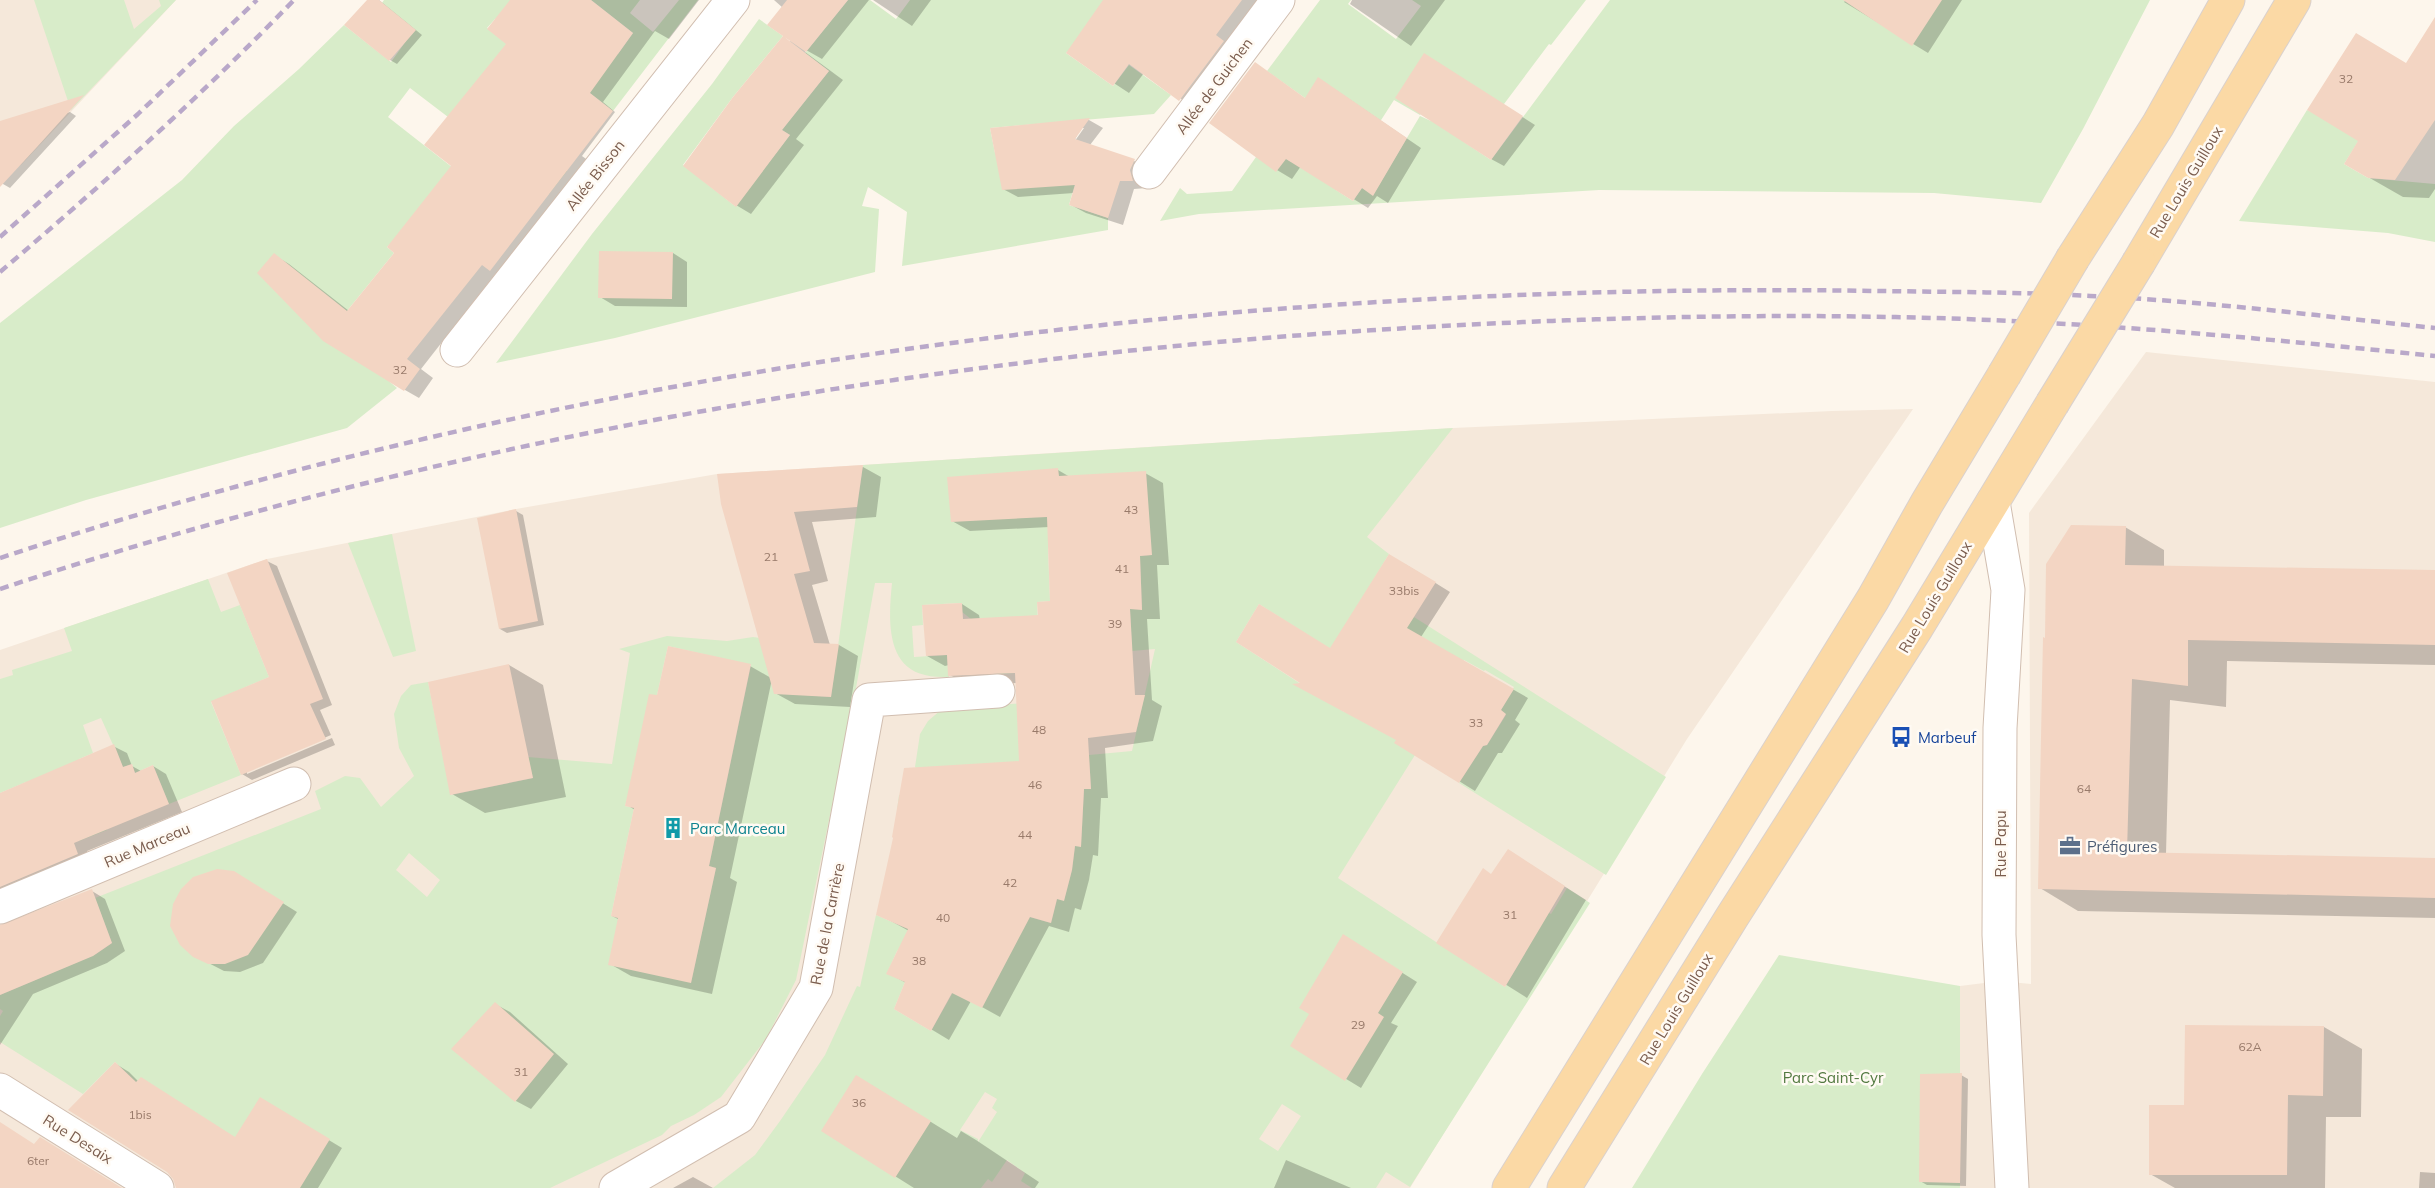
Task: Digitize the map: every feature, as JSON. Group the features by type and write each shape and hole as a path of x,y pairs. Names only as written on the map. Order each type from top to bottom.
{"main road":[{"path":"1509,1188 1873,599 1927,503 2073,258 2158,125 2228,0"},
{"name":"Rue Louis Guilloux","path":"1564,1188 1732,917 1917,627 2139,262 2294,0"}],"street":[{"name":"Allée Bisson","path":"457,350 733,0"},
{"name":"Allée de Guichen","path":"1149,172 1278,0"},
{"name":"Rue Papu","path":"1993,502 2008,590 2000,728 1999,934 2012,1188"},
{"name":"Rue de la Carrière","path":"616,1188 739,1117 816,988 869,700 998,691"},
{"name":"Rue Marceau","path":"0,907 294,784"},
{"name":"Rue Desaix","path":"0,1090 157,1188"}],"shaded area":[{"path":"0,0 176,0 22,164 0,180"},
{"path":"2146,352 2435,382 2435,1188 1960,1188 1960,986 2000,981 2031,984 2029,513"},
{"path":"1913,409 1687,739 1410,1188 0,1188 0,650 267,559 516,509 717,474 1453,428"}],"green space":[{"path":"34,0 124,0 134,29 161,6 159,0 176,0 71,110"},
{"path":"384,0 559,0 495,19 487,28 544,73 495,113 567,171 549,194 410,88 388,117 462,175 387,247 394,253 347,311 390,382 397,388 347,428 86,500 0,528 0,323 182,180 234,126 299,69 344,25 391,62 406,41 382,3"},
{"path":"591,0 640,0 630,13 653,32 679,0 698,0 613,111 582,87 612,50 618,54 633,33"},
{"path":"848,0 870,0 896,19 910,0 1127,0 1066,53 1113,86 1129,65 1171,95 1154,114 990,128 995,153 1014,151 1077,177 1069,205 1108,218 1108,230 902,266 907,212 868,187 862,206 879,209 875,272 615,338 496,363 592,234 712,84 759,19 783,36 733,97 683,165 735,206 790,135 782,130 829,71 805,53"},
{"path":"1320,0 1351,0 1348,4 1396,39 1421,6 1412,0 1586,0 1551,45 1549,44 1504,104 1423,111 1420,115 1394,100 1336,190 1353,201 1362,188 1373,195 1420,116 1431,121 1475,125 1464,142 1491,160 1610,0 2150,0 2083,129 2041,203 1934,193 1599,190 1199,214 1160,221 1180,188 1187,194 1232,191 1256,157 1286,159 1291,162 1323,120 1305,98 1267,71"},
{"path":"2307,110 2363,134 2344,164 2368,178 2435,184 2435,242 2388,233 2239,221"},
{"path":"1453,428 1367,537 1389,554 1356,608 1338,654 1259,604 1236,642 1344,712 1414,617 1666,777 1606,875 1459,783 1506,715 1501,710 1514,687 1464,660 1434,707 1415,755 1338,878 1505,987 1520,962 1504,951 1534,904 1551,914 1567,888 1590,903 1410,1187 1386,1172 1376,1188 1032,1188 1021,1181 1025,1173 1007,1160 992,1182 988,1179 981,1188 713,1188 755,1155 825,1055 857,986 860,987 876,915 915,932 897,951 887,973 905,982 894,1009 931,1031 956,987 1006,910 1051,923 1057,899 1064,900 1072,870 1075,846 1081,846 1084,789 1091,789 1089,755 1132,751 1155,649 1132,651 1130,609 1142,609 1140,556 1151,555 1061,516 1048,549 1050,601 1037,602 1040,671 987,675 983,618 971,619 962,612 961,603 922,605 923,625 912,626 914,657 947,655 949,677 928,676 912,670 902,661 892,637 890,609 892,583 875,583 854,699 796,980 766,1039 721,1097 694,1115 671,1126 662,1135 550,1188 301,1188 212,1175 136,1082 115,1062 83,1094 0,1042 0,1016 3,1011 0,1009 0,995 96,954 112,943 95,898 321,809 315,791 345,776 360,778 381,807 414,776 399,748 394,714 401,696 411,685 428,682 451,795 533,778 528,757 612,764 630,653 619,649 667,636 727,641 753,637 792,642 790,694 831,697 863,465","holes":["668,646 751,665 709,866 716,868 691,983 618,918 611,916 634,808 625,806 657,695","409,853 440,880 427,897 396,870","985,1092 997,1099 992,1108 997,1112 978,1142 978,1139 960,1130","1282,1104 1301,1116 1278,1151 1259,1139"]},
{"path":"392,534 416,651 393,657 348,543"},
{"path":"208,579 221,612 240,605 269,677 211,702 241,775 169,804 153,765 135,773 132,764 123,767 101,718 83,725 93,753 79,759 107,830 79,841 26,782 0,793 0,679 13,675 12,670 72,651 64,628"},
{"path":"1025,703 1020,779 939,817 897,810 899,795 943,796 915,767 920,734 928,721 942,709"},
{"name":"Parc Saint-Cyr","path":"1779,955 1960,986 1960,1188 1632,1188"}],"building":[{"path":"367,0 379,0 416,30 389,61 344,25"},
{"path":"510,0 591,0 633,33 590,93 613,111 490,271 482,265 407,359 420,369 404,391 323,341 257,273 274,253 347,311 394,253 387,247 451,166 424,145 506,44 487,29"},
{"path":"787,0 848,0 806,52 767,25"},
{"path":"1103,0 1242,0 1216,35 1224,41 1179,101 1129,64 1113,86 1066,53"},
{"path":"1843,0 1942,0 1912,46"},
{"path":"2435,17 2435,120 2395,180 2368,178 2344,164 2358,141 2307,110 2356,33 2406,63"},
{"path":"783,36 829,71 782,130 790,135 736,207 683,166 733,97"},
{"path":"1424,53 1523,116 1491,160 1395,98"},
{"path":"1255,62 1305,98 1318,77 1407,138 1373,196 1362,188 1353,201 1286,159 1276,172 1209,123"},
{"path":"84,95 37,147 0,187 0,121"},
{"path":"1090,118 1075,139 1135,159 1130,170 1133,181 1120,181 1108,218 1069,205 1075,185 1002,190 990,128"},
{"path":"599,251 673,252 672,299 598,298"},
{"path":"863,465 857,507 794,512 810,571 794,574 814,643 839,644 831,697 774,694 721,504 717,474"},
{"path":"1058,468 1059,476 1146,471 1152,555 1140,556 1142,610 1130,609 1135,695 1145,695 1136,732 1088,738 1091,789 1084,789 1081,847 1075,846 1064,901 1057,899 1051,923 1030,917 982,1008 952,993 931,1031 894,1009 905,982 886,974 908,929 876,915 893,838 904,768 1019,761 1015,673 948,676 947,655 926,656 922,605 962,603 963,619 1038,615 1037,602 1050,601 1047,517 951,522 947,477"},
{"path":"516,509 538,621 499,629 477,518"},
{"path":"2071,525 2126,526 2125,565 2435,570 2435,645 2188,640 2188,686 2132,679 2127,852 2435,858 2435,898 2038,889 2046,564"},
{"path":"1389,554 1436,582 1407,628 1514,689 1501,710 1506,714 1459,783 1394,743 1396,740 1292,684 1300,683 1236,642 1259,604 1330,648"},
{"path":"267,559 323,699 310,704 326,739 241,775 211,701 269,677 227,573"},
{"name":"Parc Marceau","path":"668,646 751,664 709,866 716,868 691,983 608,965 618,918 611,916 634,808 625,806 649,694 657,695"},
{"path":"509,664 533,778 450,795 428,682"},
{"path":"114,744 123,767 132,764 135,773 153,765 169,804 74,843 78,854 0,887 0,793"},
{"path":"1508,849 1565,886 1505,987 1436,943 1483,868 1491,874"},
{"path":"217,869 234,871 284,902 248,955 225,964 208,964 193,957 180,945 170,926 173,904 181,889 193,877"},
{"path":"92,889 112,943 93,956 0,995 0,925"},
{"path":"1343,934 1403,972 1378,1013 1384,1017 1345,1081 1290,1046 1309,1014 1299,1008"},
{"path":"495,1002 554,1054 515,1102 451,1049"},
{"path":"2185,1025 2324,1026 2323,1096 2288,1095 2287,1175 2149,1175 2149,1105 2184,1105"},
{"path":"115,1062 136,1082 141,1077 235,1137 260,1097 330,1139 300,1188 176,1188 167,1172 68,1110"},
{"path":"1962,1073 1960,1183 1919,1182 1920,1074"},
{"path":"856,1075 931,1121 895,1178 821,1131"},
{"path":"0,1122 34,1144 40,1137 122,1188 0,1188"}],"railway":[{"path":"0,237 138,114 257,0"},
{"path":"0,272 150,139 294,0"},
{"path":"0,558 227,489 458,431 692,383 928,346 1166,319 1404,301 1642,291 1879,291 2133,298 2262,309 2435,328"},
{"path":"0,589 166,537 333,491 501,451 671,417 842,388 1014,364 1186,345 1359,331 1511,323 1814,316 1966,319 2084,325 2435,356"}],"place":[{"name":"Marbeuf","path":"1901,737"},
{"name":"Parc Marceau","path":"673,828"},
{"name":"Préfigures","path":"2070,846"}]}
